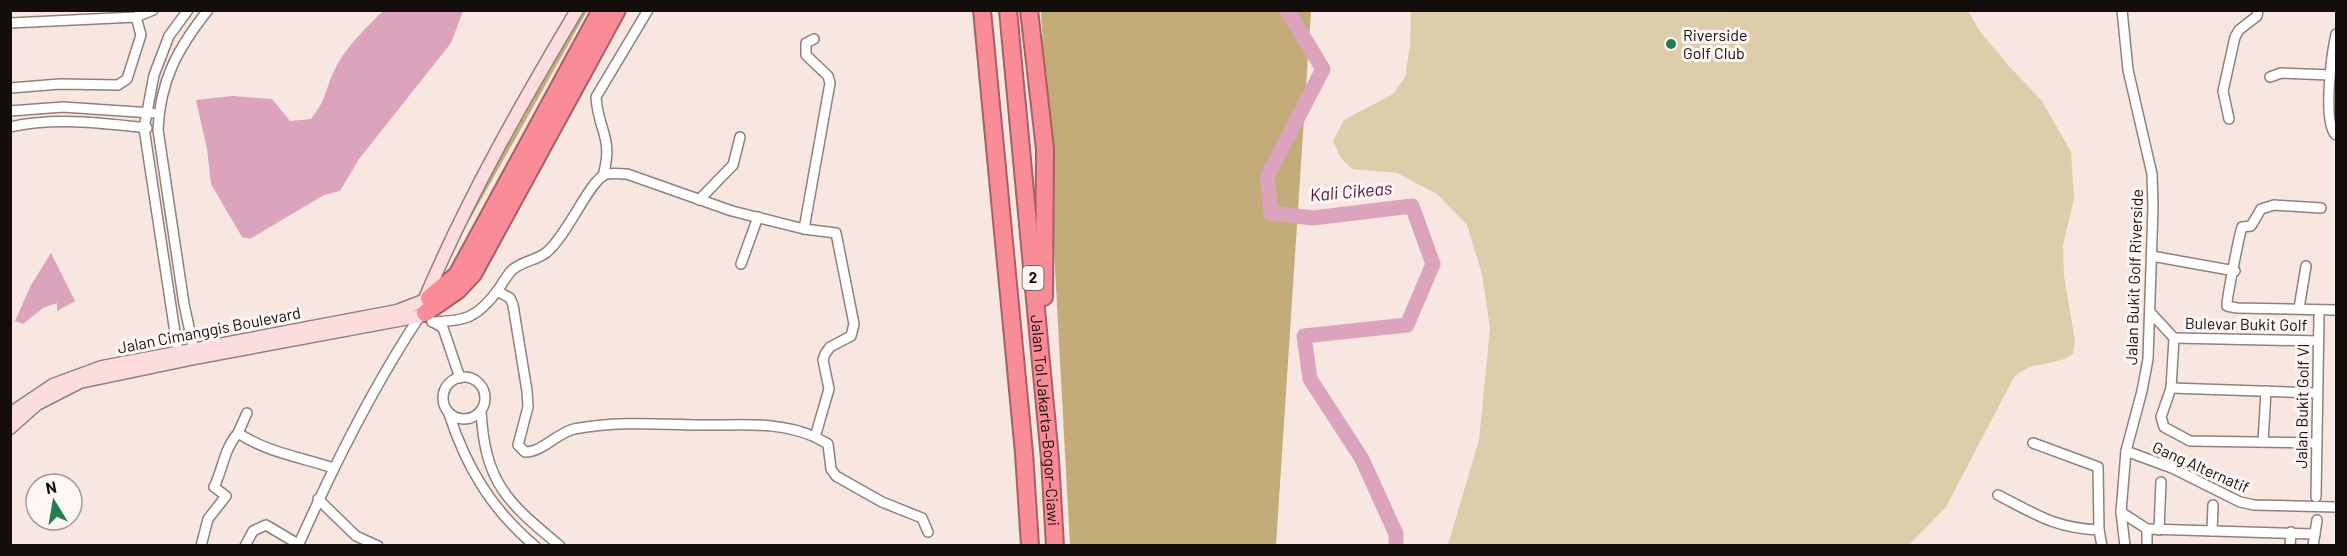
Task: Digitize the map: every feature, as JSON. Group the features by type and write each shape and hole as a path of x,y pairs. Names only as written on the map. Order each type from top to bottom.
{"highway":[{"path":"425,313 439,292 456,275 601,10"},
{"path":"425,313 458,290 473,274 617,10"},
{"name":"Jalan Tol Jakarta–Bogor–Ciawi","path":"982,10 1024,453 1030,546"},
{"name":"Jalan Tol Jakarta–Bogor–Ciawi","path":"1008,10 1044,393 1055,546"},
{"path":"1029,10 1045,149 1044,393"}],"main road":[{"path":"425,313 437,270 513,121 577,10"},
{"name":"Jalan Cimanggis Boulevard","path":"10,428 37,404 80,382 194,353 397,311 425,313"},
{"name":"Jalan Cimanggis Boulevard","path":"10,414 43,390 80,374 178,357"}],"street":[{"path":"10,23 136,17 153,10"},
{"path":"178,357 144,128 154,75 169,36 188,10"},
{"path":"194,353 158,130 166,78 182,42 208,10"},
{"path":"425,313 460,321 476,315 510,272 520,264 546,253 565,233 586,195 603,176 607,161 607,137 596,98 648,10"},
{"name":"Jalan Bukit Golf Riverside","path":"2122,10 2128,70 2152,174 2152,256 2146,374 2126,451 2121,512 2125,546"},
{"path":"2229,118 2223,87 2235,37 2239,30 2257,16 2258,10"},
{"path":"10,88 60,84 118,85 127,79 141,35 136,17"},
{"path":"2337,34 2330,75 2331,125 2337,135"},
{"path":"804,229 830,83 828,76 806,55 806,43 814,39"},
{"path":"2270,77 2281,73 2330,75"},
{"path":"10,111 63,106 159,114"},
{"path":"100,124 101,110"},
{"path":"10,127 39,122 100,124 158,130"},
{"path":"699,200 733,165 740,137"},
{"path":"603,176 627,174 699,200 804,229 832,231 838,236 854,315 851,336 830,347 823,360 829,389 815,437"},
{"path":"2320,207 2274,205 2261,209 2251,226 2242,227 2235,271 2226,300 2227,306 2337,310"},
{"path":"741,264 758,217"},
{"path":"2152,256 2235,271"},
{"path":"2299,308 2306,266"},
{"path":"497,291 510,298 513,305 527,391 528,407 518,445 525,452 531,452 558,435 573,430 642,422 777,426 815,437 828,444 831,469 836,476 882,502 922,518 927,532"},
{"path":"2150,312 2174,338 2172,388 2161,417 2164,427 2190,441 2316,443"},
{"path":"425,313 443,328 460,378"},
{"path":"245,546 253,531 266,525 298,545 333,468 389,363 425,313"},
{"name":"Jalan Bukit Golf VI","path":"2316,497 2319,316"},
{"name":"Bulevar Bukit Golf","path":"2174,338 2318,340"},
{"path":"449,414 463,420 473,418 481,411 485,402 482,387 475,380 460,378 450,382 443,395 443,405 449,414 461,451 474,475 491,501 535,546"},
{"path":"2172,388 2317,393"},
{"path":"2264,442 2266,391"},
{"path":"481,411 483,446 499,485 513,505 560,546"},
{"path":"201,546 208,519 226,496 214,487 221,474 225,452 238,433 247,413"},
{"path":"238,433 286,456 308,459 333,468"},
{"path":"2033,442 2098,466 2099,530 2102,546"},
{"name":"Gang Alternatif","path":"2126,451 2172,468 2240,502 2254,505 2337,507"},
{"path":"2159,530 2161,482"},
{"path":"1998,495 2056,524 2071,529 2099,530"},
{"path":"318,499 356,536 378,546"},
{"path":"2212,531 2213,505"},
{"path":"2121,512 2147,530 2315,534"},
{"path":"2313,546 2317,520"},
{"path":"2147,530 2147,546"},
{"path":"2290,546 2291,532"}],"shaded area":[{"path":"383,11 463,11 451,43 359,159 340,191 324,195 250,239 242,237 211,184 207,149 196,100 232,96 272,99 290,121 311,119 322,102 343,55"},
{"path":"582,11 587,11 446,262 444,261"},
{"path":"1041,11 1311,11 1276,545 1070,545"},
{"name":"Riverside Golf Club","path":"1411,11 1968,11 1979,30 2042,101 2071,152 2074,199 2063,245 2064,276 2075,341 2073,354 2058,361 2028,368 2014,377 1946,507 1909,545 1448,545 1479,440 1490,328 1482,274 1467,225 1437,194 1397,173 1352,169 1341,158 1333,141 1344,120 1393,94 1405,77 1410,46"},
{"path":"51,253 75,301 57,311 57,303 43,308 23,324 15,321 31,285"}],"waterway":[{"name":"Kali Cikeas","path":"1287,10 1323,69 1267,177 1271,213 1313,218 1412,206 1433,264 1407,325 1304,336 1310,379 1362,459 1396,534 1396,546"}],"place":[{"name":"Riverside Golf Club","path":"1671,44"}]}
